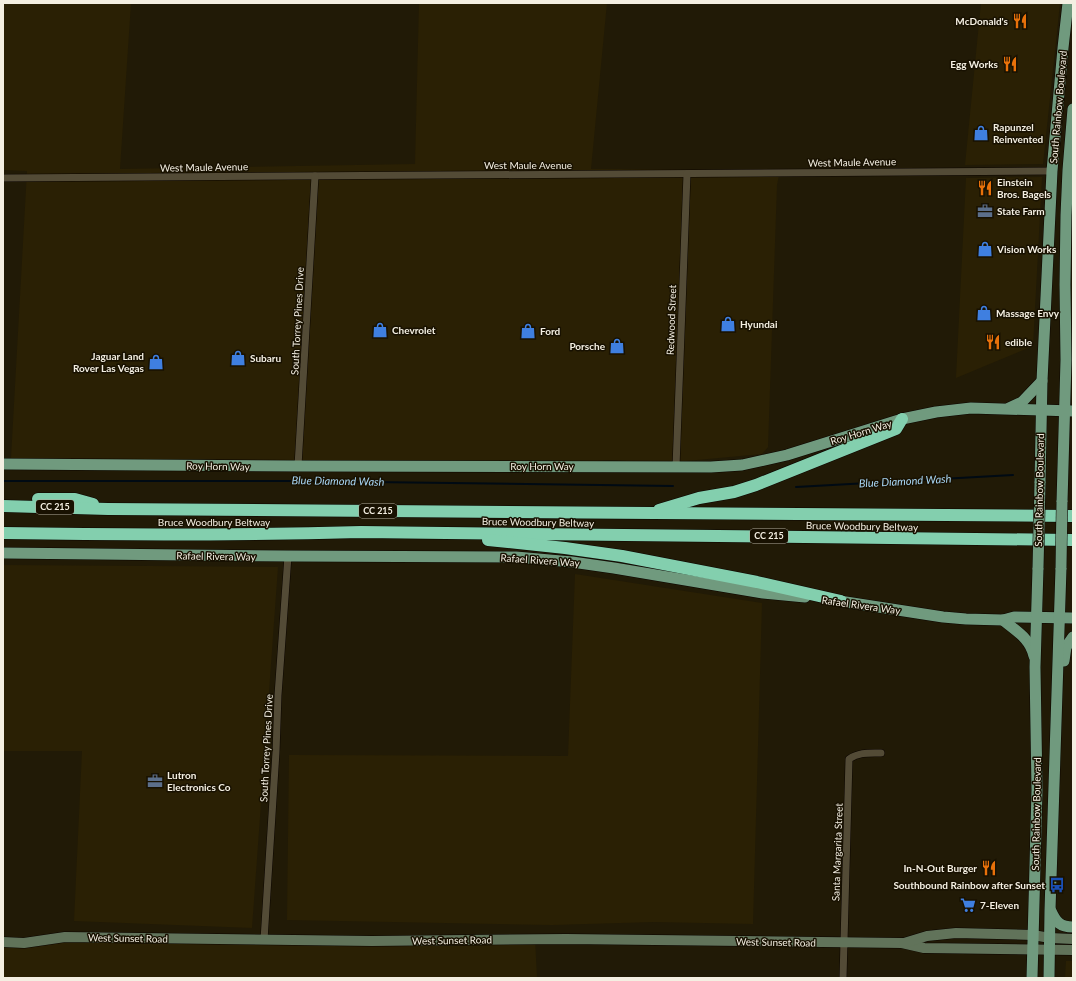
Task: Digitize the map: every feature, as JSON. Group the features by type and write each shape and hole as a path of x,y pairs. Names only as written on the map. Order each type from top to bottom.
{"highway":[{"path":"648,513 699,498 734,492 756,485 896,429 902,419"},
{"path":"3,498 75,499 108,509"},
{"name":"Bruce Woodbury Beltway","path":"3,506 108,509 1073,516"},
{"name":"Bruce Woodbury Beltway","path":"3,533 226,534 361,532 1073,540"},
{"path":"466,533 489,541 565,548 622,556 757,582 841,601"}],"main road":[{"name":"South Rainbow Boulevard","path":"1032,978 1037,790 1035,667 1042,381 1052,171 1068,3"},
{"name":"South Rainbow Boulevard","path":"1049,978 1063,483 1069,411 1066,215 1071,170 1073,110"},
{"path":"1056,133 1061,155 1060,166 1063,170 1071,170"},
{"path":"1052,171 1058,174 1059,187 1066,215"},
{"path":"1008,409 1022,402 1042,381"},
{"name":"Roy Horn Way","path":"3,464 711,467 742,464 787,455 902,419 954,409 971,408 1069,411"},
{"name":"Rafael Rivera Way","path":"3,553 516,557 572,562 763,593 841,601 943,617 1003,620 1014,617 1073,618"},
{"path":"1003,620 1012,628 1021,633 1027,640 1033,651 1035,667"},
{"path":"1056,733 1062,706 1064,656 1066,647 1073,637"},
{"path":"1050,910 1055,920 1064,927 1073,927"},
{"name":"West Sunset Road","path":"902,943 927,936 956,933 1033,935 1050,938 1073,939"},
{"name":"West Sunset Road","path":"3,942 24,943 65,937 372,942 566,939 902,943 924,948 1073,950"}],"street":[{"name":"West Maule Avenue","path":"3,178 1052,171"},
{"name":"Redwood Street","path":"676,467 686,174"},
{"name":"South Torrey Pines Drive","path":"298,466 315,176"},
{"name":"South Torrey Pines Drive","path":"264,940 276,760 278,695 288,556"},
{"name":"Santa Margarita Street","path":"843,978 850,759 856,755 865,753 881,753"}],"shaded area":[{"path":"3,3 131,3 120,169 415,164 419,3 607,3 591,169 780,170 777,185 768,447 762,454 667,464 612,460 583,462 11,458 27,171 3,170"},
{"path":"981,3 1060,3 1043,164 965,165"},
{"path":"1042,177 1033,346 956,378 966,178"},
{"path":"3,565 278,567 252,928 74,921 82,751 3,751"},
{"path":"575,574 762,603 753,924 654,922 552,925 287,920 289,755 568,756"},
{"path":"65,937 535,939 537,978 3,978 3,942"},
{"path":"1066,961 1073,961 1073,978 1065,978"}],"waterway":[{"name":"Blue Diamond Wash","path":"796,487 1013,475"},
{"name":"Blue Diamond Wash","path":"3,481 292,481 673,486"}],"place":[{"name":"McDonald's","path":"1020,21"},
{"name":"Egg Works","path":"1010,64"},
{"name":"Rapunzel Reinvented","path":"981,133"},
{"name":"Einstein Bros. Bagels","path":"985,188"},
{"name":"State Farm","path":"985,211"},
{"name":"Vision Works","path":"985,249"},
{"name":"Massage Envy","path":"984,313"},
{"name":"Hyundai","path":"728,324"},
{"name":"Chevrolet","path":"380,330"},
{"name":"Ford","path":"528,331"},
{"name":"edible","path":"993,342"},
{"name":"Porsche","path":"617,346"},
{"name":"Subaru","path":"238,358"},
{"name":"Jaguar Land Rover Las Vegas","path":"156,362"},
{"name":"Lutron Electronics Co","path":"155,781"},
{"name":"In-N-Out Burger","path":"989,868"},
{"name":"Southbound Rainbow after Sunset","path":"1057,885"},
{"name":"7-Eleven","path":"968,905"}]}
